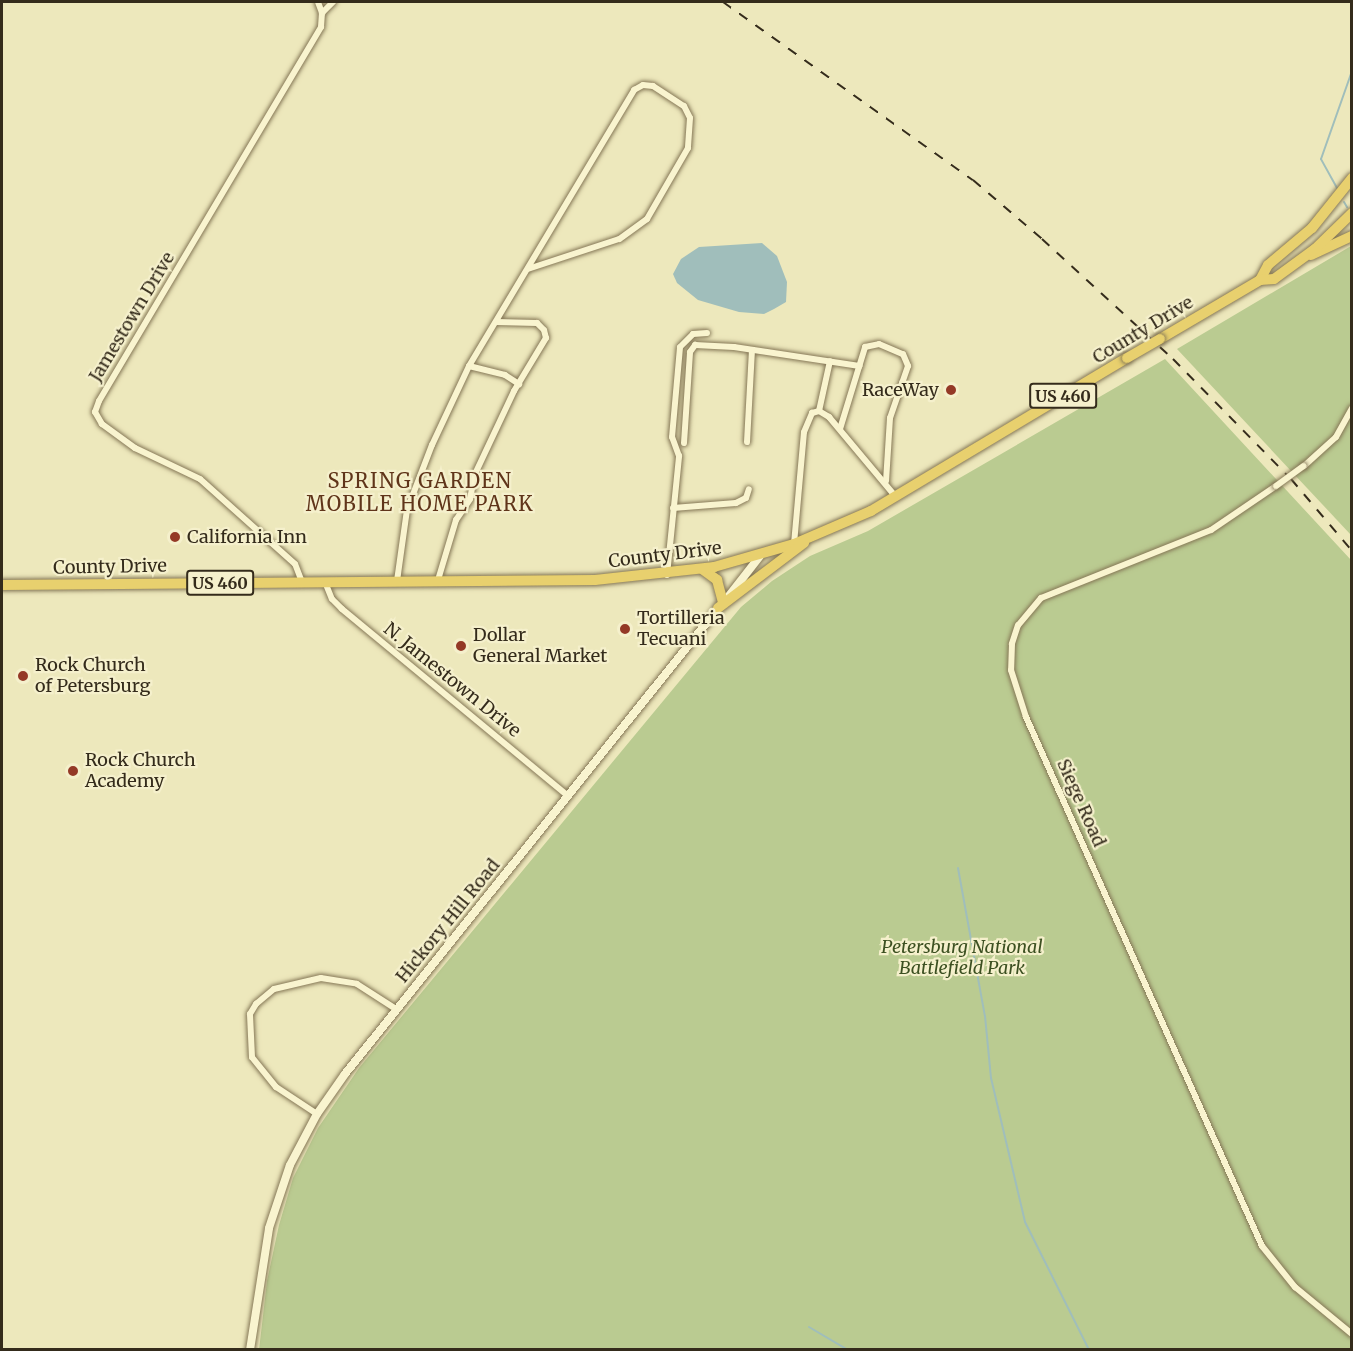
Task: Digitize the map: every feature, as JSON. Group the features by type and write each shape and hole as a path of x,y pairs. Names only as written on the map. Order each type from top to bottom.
{"highway":[{"name":"County Drive","path":"1260,280 1268,265 1312,228 1352,178"},
{"name":"County Drive","path":"2,585 595,580 667,575 760,556 815,535 895,496 1260,280 1274,279 1302,259 1352,213"},
{"path":"1302,259 1352,236"},
{"path":"702,569 717,580 721,606 815,535"}],"street":[{"path":"318,2 322,13"},
{"name":"Jamestown Drive","path":"302,582 295,564 200,480 135,448 100,422 96,412 103,393 321,27 322,13 333,2"},
{"path":"397,581 407,510 432,445 469,366 634,90 643,85 653,86 684,106 690,118 687,148 647,219 619,239 528,269"},
{"path":"438,580 456,520 471,494 475,474 519,384 542,348 544,330 537,323 496,322"},
{"path":"667,575 679,456 672,437 680,346 693,334 706,333"},
{"path":"684,443 692,348 702,344 860,366"},
{"path":"840,429 865,347 872,344 896,350 908,361 890,418 886,481"},
{"path":"747,442 752,350"},
{"path":"794,544 804,432 808,417 819,411 830,361"},
{"path":"469,366 505,375 519,384"},
{"name":"Siege Road","path":"1352,408 1336,437 1304,466 1211,530 1041,598 1018,625 1012,644 1011,670 1026,717 1263,1246 1295,1287 1352,1334"},
{"path":"819,411 840,429 886,481 895,496"},
{"path":"673,508 736,503 746,498 749,489"},
{"name":"Hickory Hill Road","path":"250,1350 269,1228 290,1166 317,1114 396,1009 760,556"},
{"name":"N. Jamestown Drive","path":"326,582 332,598 342,609 568,796"},
{"path":"317,1114 276,1088 252,1057 250,1014 256,1004 274,989 321,978 357,984 396,1009"}],"green space":[{"path":"1351,246 1351,535 1177,349"},
{"name":"Petersburg National Battlefield Park","path":"1165,359 1351,560 1351,1349 259,1350 267,1281 279,1225 293,1178 318,1128 359,1068 741,607 772,581 810,556 868,531"}],"water":[{"path":"762,243 777,256 787,282 786,302 764,314 739,312 698,300 677,283 673,274 681,259 699,247"}],"waterway":[{"path":"1337,188 1321,159 1352,71"},
{"path":"1344,202 1347,207"},
{"path":"958,868 985,1016 991,1078 1025,1222 1089,1350"},
{"path":"809,1327 848,1350"}],"railway":[{"path":"723,2 973,180 1042,239 1173,359 1291,479 1352,551"}],"place":[{"name":"RaceWay","path":"951,390"},
{"name":"California Inn","path":"175,537"},
{"name":"Tortilleria Tecuani","path":"625,629"},
{"name":"Dollar General Market","path":"461,646"},
{"name":"Rock Church of Petersburg","path":"23,676"},
{"name":"Rock Church Academy","path":"73,771"}],"district":[{"name":"SPRING GARDEN MOBILE HOME PARK","path":"420,492"}]}
